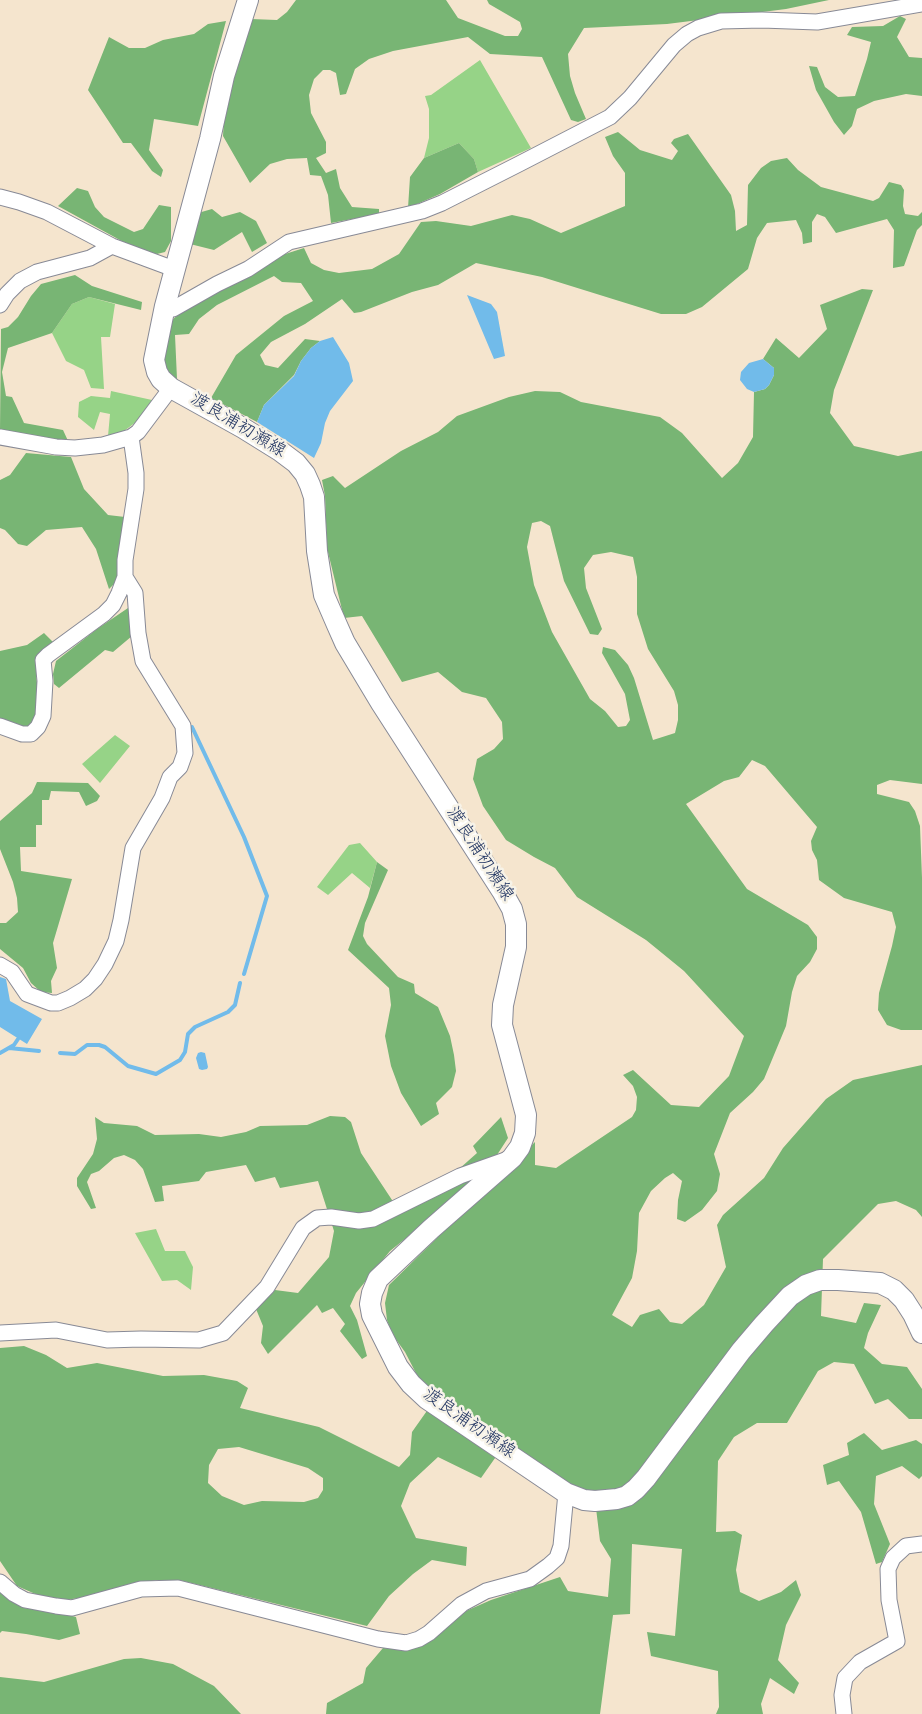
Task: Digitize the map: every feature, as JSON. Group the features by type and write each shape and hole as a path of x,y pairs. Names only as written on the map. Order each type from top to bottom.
{"main road":[{"name":"渡良浦初瀬線","path":"248,0 224,76 210,140 174,269 154,360 161,378 171,388 280,451 296,463 304,474 310,485 314,502 317,552 324,594 336,625 381,703 512,909 516,924 516,947 503,1005 502,1025 526,1116 526,1133 520,1147 512,1158 378,1279 372,1293 372,1315 398,1366 411,1384 428,1399 566,1494 584,1500 595,1501 627,1496 646,1478 741,1351 790,1296 806,1285 820,1280 880,1283 894,1290 904,1300 922,1333"}],"street":[{"path":"165,306 172,309 248,269 289,242 422,211 442,203 610,117 630,98 674,45 698,28 721,21 817,22 922,4"},
{"path":"0,197 47,212 112,246 174,269"},
{"path":"0,305 7,294 20,281 37,272 90,258 112,246"},
{"path":"0,437 20,442 75,448 103,445 131,437 148,420 171,388"},
{"path":"0,726 22,734 31,734 38,727 44,716 45,681 43,660 104,614 113,605 125,577 136,489 131,437"},
{"path":"0,965 12,972 28,994 51,1003 58,1003 70,998 85,989 95,979 116,941 133,848 162,798 170,777 180,767 185,753 183,726 143,661 138,633 135,593 125,577"},
{"path":"0,1333 56,1330 107,1340 199,1340 211,1337 222,1333 254,1301 267,1286 302,1228 317,1218 331,1217 359,1221 373,1219 460,1176 512,1158"},
{"path":"0,1582 14,1594 25,1600 72,1608 141,1589 178,1588 359,1634 406,1643 419,1639 429,1633 462,1604 486,1591 530,1579 557,1558 561,1546 566,1494"},
{"path":"844,1714 842,1684 845,1678 860,1662 896,1641 889,1600 888,1569 893,1558 906,1546 922,1544"}],"green space":[{"path":"296,0 446,0 458,18 505,36 518,36 522,29 520,22 489,4 487,0 829,0 786,9 667,24 584,28 568,54 570,76 586,119 578,122 571,120 542,57 490,54 468,37 393,51 369,59 355,69 346,94 340,95 336,73 330,70 323,70 314,79 309,95 311,113 326,142 326,153 316,158 326,173 336,169 340,188 352,207 379,209 379,214 331,223 328,195 321,176 310,175 307,158 287,159 270,164 250,183 223,136 225,100 251,19 277,20 287,12"},
{"path":"900,16 906,19 897,37 909,57 922,58 922,96 906,94 874,101 857,109 852,126 844,135 834,122 816,90 809,66 817,67 825,87 838,97 855,96 871,42 847,35 852,27 883,26"},
{"path":"226,21 198,126 154,119 149,150 163,170 161,177 152,171 131,143 123,143 88,90 109,37 129,48 145,48 163,40 194,34 208,24"},
{"path":"480,60 531,148 478,172 474,159 459,143 424,158 429,138 429,109 425,96 431,95"},
{"path":"618,132 640,150 672,160 678,151 671,143 674,139 688,134 731,195 735,211 736,231 747,225 748,185 761,168 771,161 787,158 798,170 821,187 873,201 879,198 889,182 901,185 904,190 903,206 905,214 918,216 922,212 922,225 917,230 904,266 893,268 894,230 887,219 836,233 825,217 817,214 812,222 812,242 803,244 802,233 796,220 767,223 757,238 748,269 702,307 686,314 661,314 542,277 476,263 438,285 412,292 361,312 354,313 342,299 305,324 271,342 260,355 265,365 278,368 305,339 320,341 311,348 301,361 294,375 264,405 257,422 211,398 236,355 284,316 313,301 301,283 282,282 274,276 217,305 199,319 189,334 175,335 177,379 169,377 161,359 171,321 181,312 282,255 304,248 311,263 324,270 339,273 372,269 399,254 421,222 436,221 471,226 512,215 530,219 561,233 625,206 625,173 613,156 605,137"},
{"path":"459,143 474,159 478,172 440,194 408,208 410,177 424,158"},
{"path":"77,188 88,191 95,207 104,217 134,232 143,229 159,205 171,207 171,241 165,252 157,254 138,250 58,206"},
{"path":"212,209 222,217 240,212 256,221 267,243 252,252 242,232 214,250 190,244 198,213"},
{"path":"75,275 92,286 142,302 141,310 89,297 72,304 52,333 8,348 2,372 6,396 12,397 24,423 63,430 69,443 0,430 1,329 8,327 18,317 41,284"},
{"path":"862,289 873,290 834,390 830,413 854,446 898,456 922,451 922,784 890,780 877,785 877,794 909,802 915,811 920,826 922,1030 901,1030 887,1025 878,1010 879,993 896,927 892,912 844,898 819,880 817,860 812,850 811,841 817,827 765,766 752,760 739,777 724,781 686,804 747,889 808,925 817,937 817,949 810,962 797,976 786,1026 764,1079 730,1113 714,1154 720,1174 717,1191 702,1210 685,1222 677,1219 682,1181 673,1173 651,1191 639,1213 637,1251 632,1278 612,1315 632,1327 640,1315 659,1309 670,1322 682,1324 704,1305 726,1267 717,1225 723,1215 764,1178 783,1148 826,1099 853,1080 922,1065 922,1217 916,1210 896,1201 878,1204 823,1259 821,1316 856,1323 864,1303 881,1305 868,1333 864,1348 882,1364 907,1367 922,1389 922,1419 909,1419 888,1399 875,1404 854,1364 834,1362 818,1371 787,1423 757,1423 734,1437 718,1461 716,1532 735,1531 742,1535 736,1570 740,1592 759,1601 781,1592 796,1580 801,1595 786,1625 778,1660 799,1683 794,1694 770,1678 761,1704 763,1714 716,1714 719,1707 718,1671 651,1656 647,1632 675,1636 682,1549 632,1544 630,1614 613,1615 600,1714 326,1714 327,1703 363,1683 366,1668 383,1648 410,1650 432,1640 466,1611 491,1600 560,1577 568,1591 608,1597 611,1559 600,1541 594,1492 575,1488 507,1441 481,1478 438,1457 410,1483 401,1506 416,1538 467,1547 466,1566 432,1560 389,1596 367,1626 179,1580 156,1580 88,1597 64,1600 40,1596 17,1586 0,1561 0,1348 24,1346 46,1355 67,1368 97,1363 163,1376 204,1375 237,1381 248,1388 240,1408 319,1427 399,1467 410,1455 412,1432 436,1398 418,1377 405,1352 392,1334 387,1320 385,1303 389,1285 535,1142 535,1165 556,1168 632,1117 636,1110 637,1097 633,1086 623,1075 633,1070 671,1105 699,1107 729,1076 744,1036 684,971 646,940 577,897 555,868 506,840 483,806 473,779 477,759 494,749 503,739 502,722 486,698 462,692 438,672 402,682 362,616 344,618 327,548 325,496 322,480 333,476 345,488 401,451 438,432 457,416 509,397 535,391 560,392 581,402 660,417 682,433 722,478 738,463 753,437 754,392 765,389 774,375 774,368 763,359 776,338 799,358 827,329 820,305","holes":["541,521 550,526 564,581 590,634 598,635 602,629 586,588 584,568 593,555 611,552 633,557 637,577 637,614 648,649 674,691 678,705 678,720 675,733 653,740 634,678 628,665 615,650 603,647 602,653 625,694 630,720 626,726 618,727 605,711 590,699 552,632 534,585 527,547 532,523","239,1447 308,1468 323,1478 323,1490 318,1498 304,1502 262,1501 244,1505 222,1496 208,1483 209,1465 218,1449"]},
{"path":"89,297 115,304 110,337 101,337 104,389 91,388 84,370 66,361 52,333 72,304"},
{"path":"111,391 152,400 144,416 124,431 108,436 110,414 100,412 94,430 78,417 79,402 91,396 110,398"},
{"path":"26,453 71,457 84,489 108,515 125,517 118,580 109,589 96,549 82,527 46,530 27,546 18,544 5,530 0,528 0,480 10,475"},
{"path":"128,608 132,622 132,636 113,652 105,650 59,688 54,684 53,674 56,661"},
{"path":"44,633 53,642 38,658 36,675 39,699 37,719 30,729 0,722 0,651 27,645"},
{"path":"115,735 130,746 100,783 82,764"},
{"path":"37,782 88,783 100,796 97,801 86,806 79,792 51,791 49,800 42,800 42,825 36,825 36,847 20,847 21,871 72,879 53,943 57,968 51,981 52,993 41,992 31,983 23,968 0,949 0,923 6,923 18,912 13,882 0,849 0,821 32,793"},
{"path":"360,843 377,862 370,888 352,873 328,895 317,887 349,845"},
{"path":"377,862 388,870 365,923 363,936 367,944 398,977 414,984 415,993 438,1007 450,1036 454,1055 456,1071 452,1087 436,1103 439,1114 421,1126 401,1093 391,1066 385,1036 391,1005 389,988 348,950 368,897"},
{"path":"330,1116 345,1117 351,1122 361,1153 394,1203 459,1169 477,1153 473,1146 501,1117 508,1138 484,1175 390,1251 356,1293 350,1306 357,1320 367,1356 362,1359 340,1331 345,1324 333,1308 322,1313 317,1305 268,1354 261,1343 263,1326 256,1309 275,1290 298,1293 329,1257 334,1231 318,1181 280,1188 275,1177 255,1182 246,1165 206,1172 199,1181 162,1186 164,1201 155,1202 143,1169 135,1160 124,1155 114,1158 99,1171 91,1174 87,1182 96,1208 91,1209 77,1186 77,1178 93,1154 97,1139 95,1117 104,1123 137,1126 155,1135 199,1134 221,1137 246,1132 260,1126 307,1125"},
{"path":"156,1229 165,1251 185,1251 193,1267 191,1290 177,1280 162,1281 135,1233"},
{"path":"864,1433 882,1450 916,1440 922,1444 922,1476 919,1479 902,1466 876,1476 874,1504 890,1544 882,1562 876,1564 861,1512 839,1481 827,1485 823,1465 849,1455 847,1443"},
{"path":"0,1592 24,1608 76,1617 80,1634 59,1640 2,1631 0,1633"},
{"path":"141,1658 173,1664 214,1686 241,1714 0,1714 0,1677 44,1682 124,1659"}],"water":[{"path":"467,295 491,304 497,312 505,356 494,359"},
{"path":"333,337 349,363 353,381 330,411 325,423 321,443 314,458 257,422 264,405 294,376 301,361 311,348 320,341"},
{"path":"763,359 774,368 774,375 765,389 754,392 747,389 740,380 741,372 749,363"},
{"path":"0,977 6,979 10,1001 42,1019 27,1044 0,1027"},
{"path":"198,1053 205,1053 208,1067 202,1070 199,1069 196,1058"}],"waterway":[{"path":"192,727 244,837 267,896 244,974"},
{"path":"60,1053 75,1054 87,1045 99,1045 105,1047 128,1066 156,1074 180,1060 185,1052 188,1034 195,1027 228,1012 235,1005 240,983"},
{"path":"0,1053 14,1045 18,1039"},
{"path":"9,1048 39,1051"}]}
